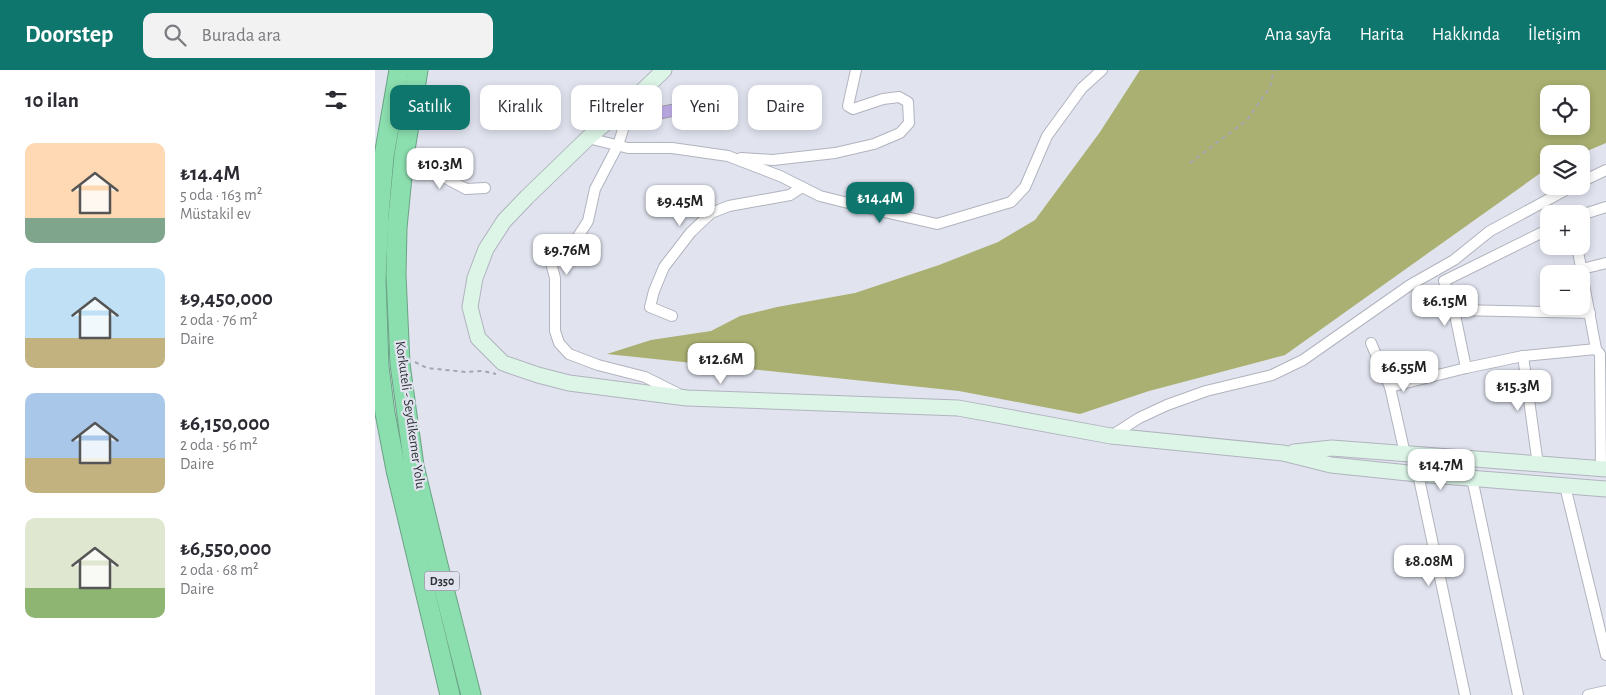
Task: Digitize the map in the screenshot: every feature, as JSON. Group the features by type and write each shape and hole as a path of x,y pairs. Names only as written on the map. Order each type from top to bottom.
{"highway":[{"name":"Korkuteli - Seydikemer Yolu","path":"399,70 384,156 379,214 376,280 379,368 396,470 450,695"},
{"name":"Korkuteli - Seydikemer Yolu","path":"418,70 404,156 397,228 396,275 400,364 414,466 437,565 471,695"}],"street":[{"path":"649,85 664,70"},
{"path":"588,138 628,148 672,148 773,160 835,153 874,144 900,133 909,123 908,102 899,96 883,98 853,109 848,106 855,70"},
{"path":"727,156 780,176 820,196 880,212 937,224 1011,202 1025,187 1047,136 1081,88 1102,70"},
{"path":"598,130 527,197 504,222 486,249 475,278 469,307 478,338 503,363 569,383 687,398 958,408 1111,436 1283,453 1331,465 1606,489"},
{"path":"623,130 618,145 595,189 588,221 577,238 560,248 551,259 555,278 555,332 559,343 569,354 598,365 645,377 687,398"},
{"path":"404,156 466,189 485,188"},
{"path":"1590,178 1606,170"},
{"path":"672,316 650,307 654,291 664,267 691,232 711,213 729,206 790,195 802,187"},
{"path":"1111,436 1139,418 1167,405 1206,391 1272,374 1303,360 1410,285 1454,260 1490,231 1556,195"},
{"path":"1590,212 1606,207"},
{"path":"1466,368 1454,310 1444,281 1540,233"},
{"path":"1590,267 1606,263"},
{"path":"1454,310 1540,313"},
{"path":"1283,453 1331,448 1604,469 1601,352 1590,314"},
{"path":"1371,343 1390,387 1405,454"},
{"path":"1390,387 1523,356 1601,352"},
{"path":"1523,356 1538,465"},
{"path":"1418,474 1465,695"},
{"path":"1472,478 1518,695"},
{"path":"1565,486 1606,656"},
{"path":"1588,695 1606,691"}],"path":[{"path":"1190,163 1247,120 1270,87 1274,70"},
{"path":"400,364 416,362 427,368 465,372 483,371 501,375"}],"green space":[{"path":"1140,70 1606,70 1606,143 1590,150 1590,145 1540,145 1540,173 1285,355 1149,391 1080,414 959,391 607,354 651,340 711,331 740,316 777,307 855,293 939,265 998,242 1035,220 1100,132"}],"building":[{"path":"672,104 672,117 662,119 662,106"}]}
